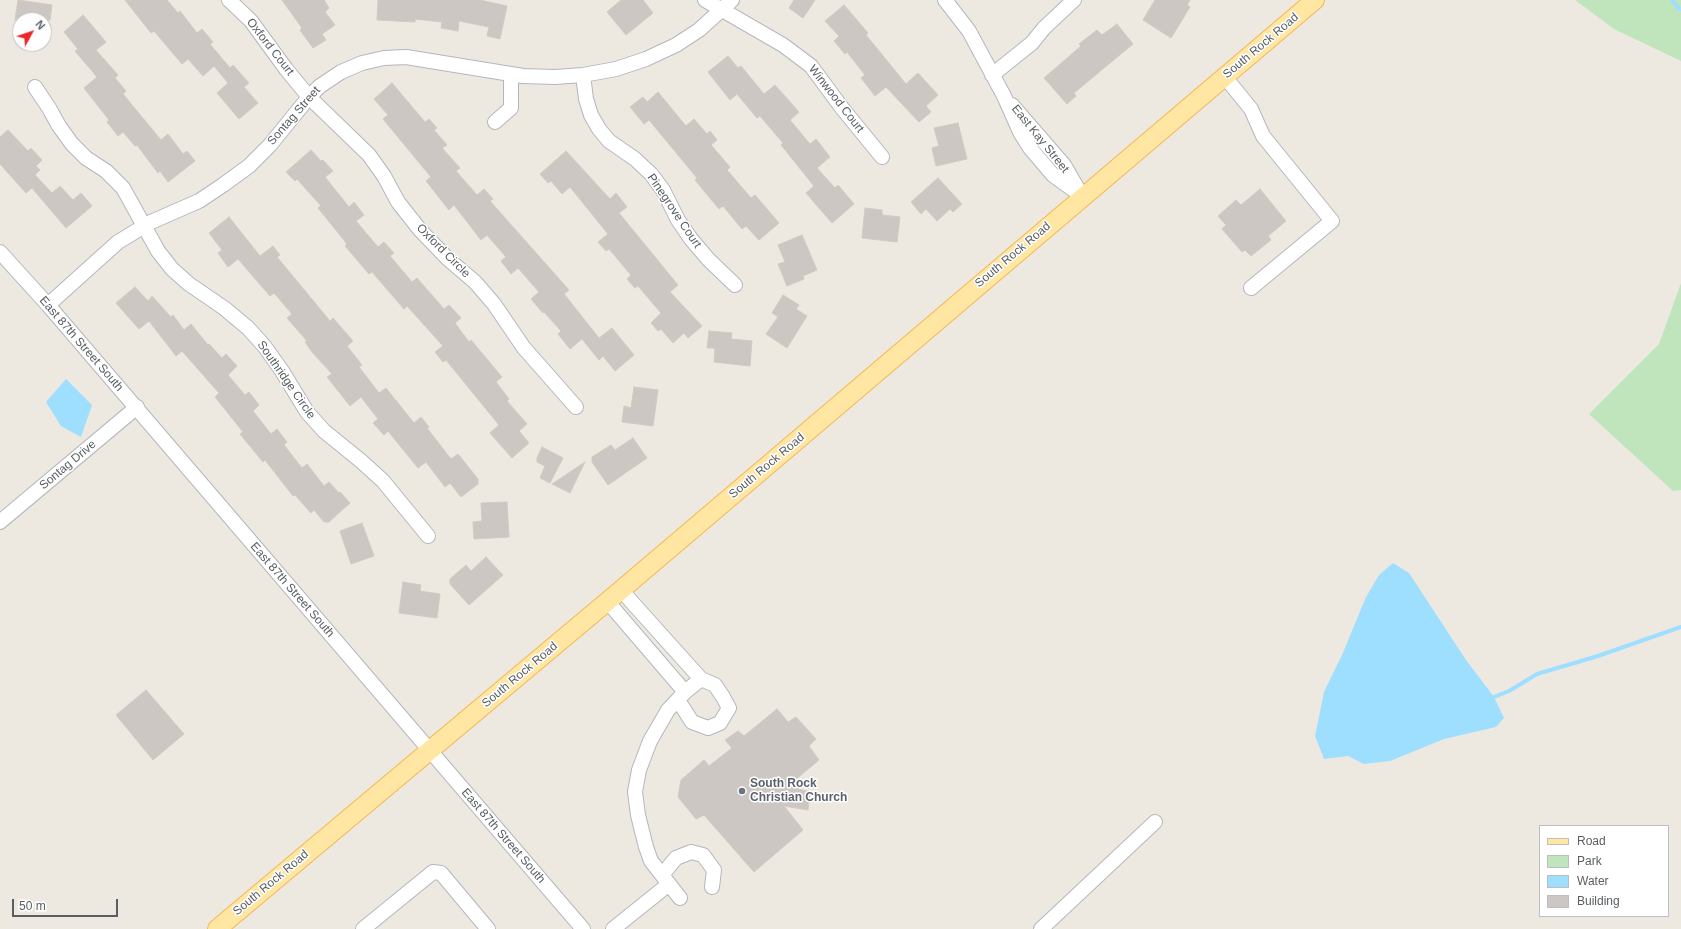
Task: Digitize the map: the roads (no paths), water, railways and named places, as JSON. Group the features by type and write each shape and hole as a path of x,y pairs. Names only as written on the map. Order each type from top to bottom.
{"main road":[{"name":"South Rock Road","path":"216,929 621,590 1082,196 1315,0"}],"street":[{"name":"Oxford Court","path":"229,0 251,21 286,69 309,97"},
{"name":"Winwood Court","path":"705,0 727,5 811,66 842,108 882,157"},
{"name":"East Kay Street","path":"945,0 969,31 1004,96 1064,165 1082,196"},
{"path":"992,75 1032,43 1044,28 1074,0"},
{"name":"Sontag Street","path":"48,305 118,242 144,226 199,201 249,166 270,145 309,97 320,86 341,72 362,63 384,58 406,57 511,74 555,78 583,75 616,69 646,59 676,45 699,30 727,5"},
{"path":"495,122 511,108 511,74"},
{"name":"Pinegrove Court","path":"583,75 586,99 591,115 599,129 609,141 635,159 651,174 663,190 678,220 691,239 708,259 735,285"},
{"path":"1225,77 1251,109 1263,136 1332,221 1251,288"},
{"name":"Southridge Circle","path":"35,87 72,144 86,158 106,171 123,188 158,251 172,269 189,284 224,308 248,328 265,347 282,371 307,412 324,431 383,481 428,536"},
{"name":"Oxford Circle","path":"309,97 369,155 384,176 398,202 420,230 448,259 475,282 494,304 524,348 576,407"},
{"name":"East 87th Street South","path":"0,252 48,305 583,929"},
{"name":"Sontag Drive","path":"0,522 136,408"},
{"path":"607,601 681,696 692,722 708,728 720,723 729,708 724,697 715,685 701,679 621,590"},
{"path":"680,898 651,861 638,815 635,792 639,770 650,741 668,710 681,696 701,679"},
{"path":"1041,929 1155,822"},
{"path":"613,929 665,880 676,858 691,852 704,855 714,870 712,887"},
{"path":"363,929 433,872 441,873 488,929"}],"water":[{"path":"66,379 92,405 81,437 61,426 46,402"},
{"path":"1393,563 1409,573 1466,660 1494,697 1504,718 1496,727 1444,739 1390,761 1364,764 1348,756 1324,759 1315,736 1324,692 1342,655 1366,597 1379,575"}],"waterway":[{"path":"1672,0 1679,9 1681,9"},
{"path":"1494,697 1509,691 1537,674 1598,656 1681,627"}],"place":[{"name":"South Rock Christian Church","path":"742,791"}]}
